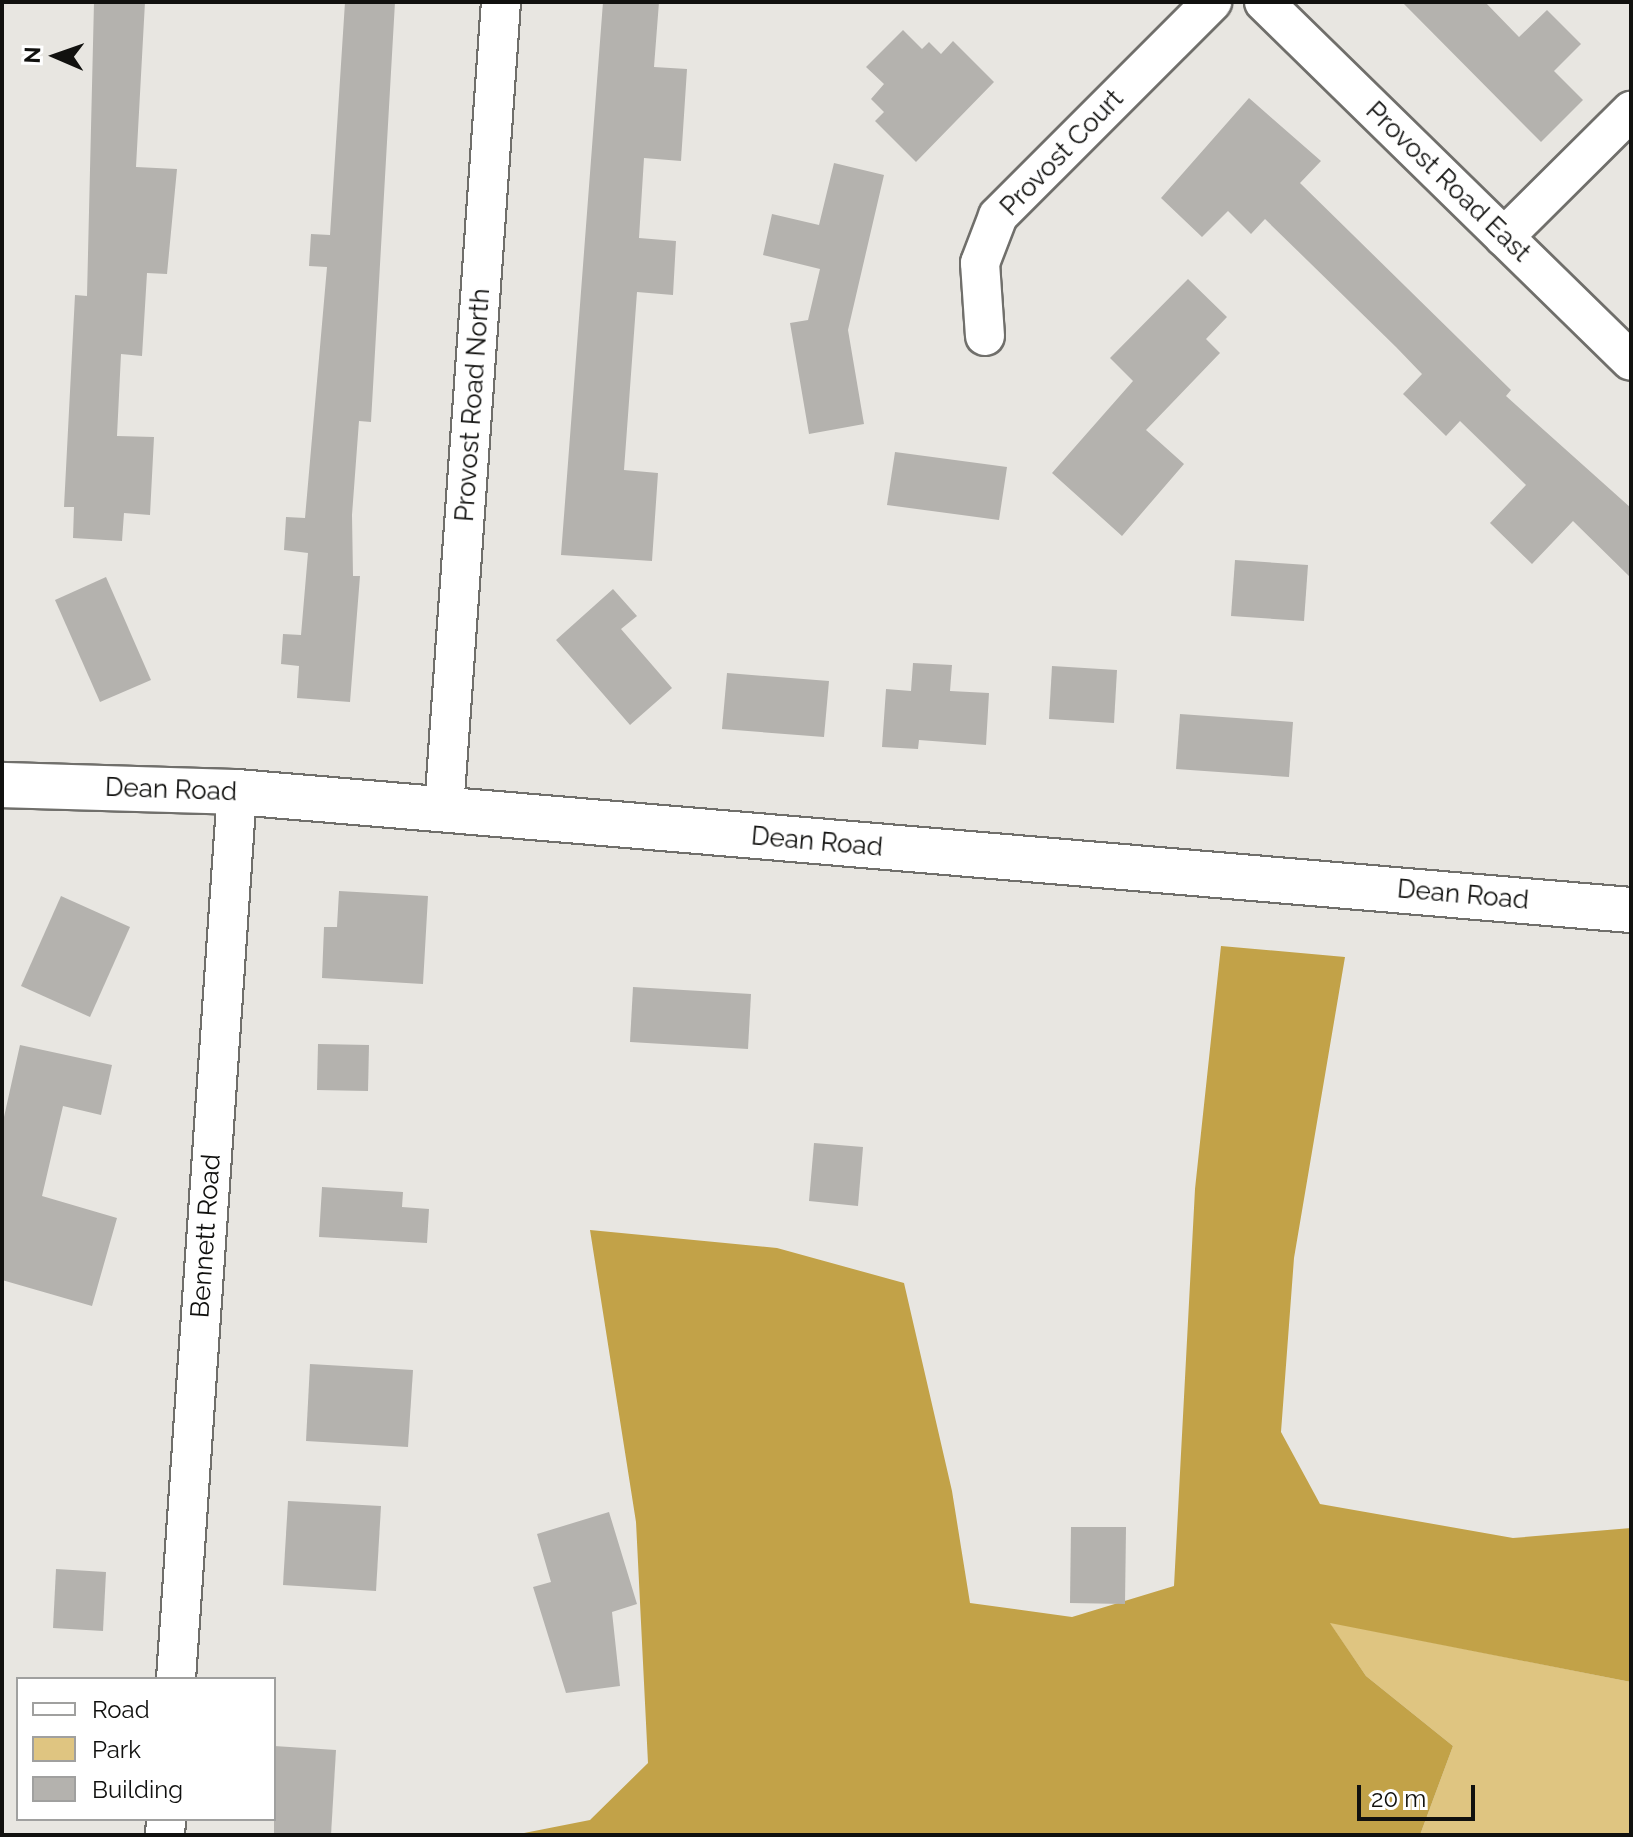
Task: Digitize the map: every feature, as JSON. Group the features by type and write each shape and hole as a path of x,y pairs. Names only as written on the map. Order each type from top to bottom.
{"main road":[{"name":"Dean Road","path":"2,785 237,792 1631,910"}],"street":[{"name":"Provost Road North","path":"444,809 501,2"},
{"name":"Provost Court","path":"985,336 980,263 998,216 1212,2"},
{"name":"Provost Road East","path":"1264,2 1631,361"},
{"path":"1504,237 1631,111"},
{"name":"Bennett Road","path":"176,1677 237,792"}],"green space":[{"path":"1329,1622 1631,1682 1631,1835 1420,1835 1453,1746 1366,1676"}],"shaded area":[{"path":"1221,946 1345,957 1294,1258 1281,1432 1320,1504 1513,1538 1631,1528 1631,1682 1330,1623 1366,1676 1453,1746 1420,1835 514,1835 590,1820 648,1763 636,1522 590,1230 777,1248 904,1283 952,1491 970,1603 1072,1617 1174,1586 1195,1189"}],"building":[{"path":"94,2 145,2 136,167 177,169 167,274 147,273 142,356 121,354 117,436 154,437 150,515 124,513 122,541 73,538 74,507 64,507 75,295 87,296"},
{"path":"345,2 395,2 371,422 359,421 352,515 353,576 360,576 350,702 297,698 299,666 281,664 283,634 301,635 308,553 284,550 286,517 305,518 327,267 309,266 311,234 330,235"},
{"path":"603,2 659,2 654,67 687,69 681,161 644,158 639,238 676,241 673,295 637,292 624,470 658,473 652,561 561,555"},
{"path":"1402,2 1485,2 1519,37 1547,10 1581,44 1554,71 1583,100 1541,142"},
{"path":"903,30 922,49 929,42 941,54 953,41 994,82 916,162 875,121 884,112 871,99 884,84 866,67"},
{"path":"1249,98 1321,161 1300,183 1511,390 1506,396 1631,508 1631,578 1573,521 1532,564 1490,523 1526,485 1460,421 1446,436 1403,394 1422,374 1396,347 1265,219 1251,234 1228,211 1202,237 1161,198"},
{"path":"834,163 884,175 848,330 864,424 809,434 790,323 808,320 820,269 763,255 772,214 819,225"},
{"path":"1188,279 1227,317 1206,339 1220,353 1146,430 1184,464 1122,536 1052,473 1133,381 1110,358"},
{"path":"895,452 1007,467 999,520 887,505"},
{"path":"1235,560 1308,565 1304,621 1231,616"},
{"path":"106,577 151,680 100,702 55,600"},
{"path":"613,589 637,616 621,629 672,688 630,725 556,640"},
{"path":"913,663 952,665 950,691 989,693 986,745 919,740 918,749 882,747 886,689 911,691"},
{"path":"1052,666 1117,670 1114,723 1049,719"},
{"path":"727,673 829,681 824,737 722,729"},
{"path":"1180,714 1293,722 1289,777 1176,769"},
{"path":"339,891 428,896 423,984 322,978 324,927 337,927"},
{"path":"61,896 130,927 90,1017 21,986"},
{"path":"633,987 751,994 748,1049 630,1042"},
{"path":"318,1044 369,1045 368,1091 317,1090"},
{"path":"20,1045 112,1065 101,1115 63,1106 42,1196 117,1218 92,1306 2,1280 2,1126"},
{"path":"814,1143 863,1147 858,1206 809,1201"},
{"path":"322,1187 403,1192 402,1207 429,1209 427,1243 319,1237"},
{"path":"310,1364 413,1370 408,1447 306,1441"},
{"path":"288,1501 381,1506 376,1591 283,1585"},
{"path":"609,1512 637,1604 612,1612 620,1686 566,1693 533,1587 551,1582 537,1534"},
{"path":"1071,1527 1126,1527 1125,1604 1070,1603"},
{"path":"56,1569 106,1572 103,1631 53,1628"},
{"path":"276,1746 336,1750 331,1835 274,1833"}]}
